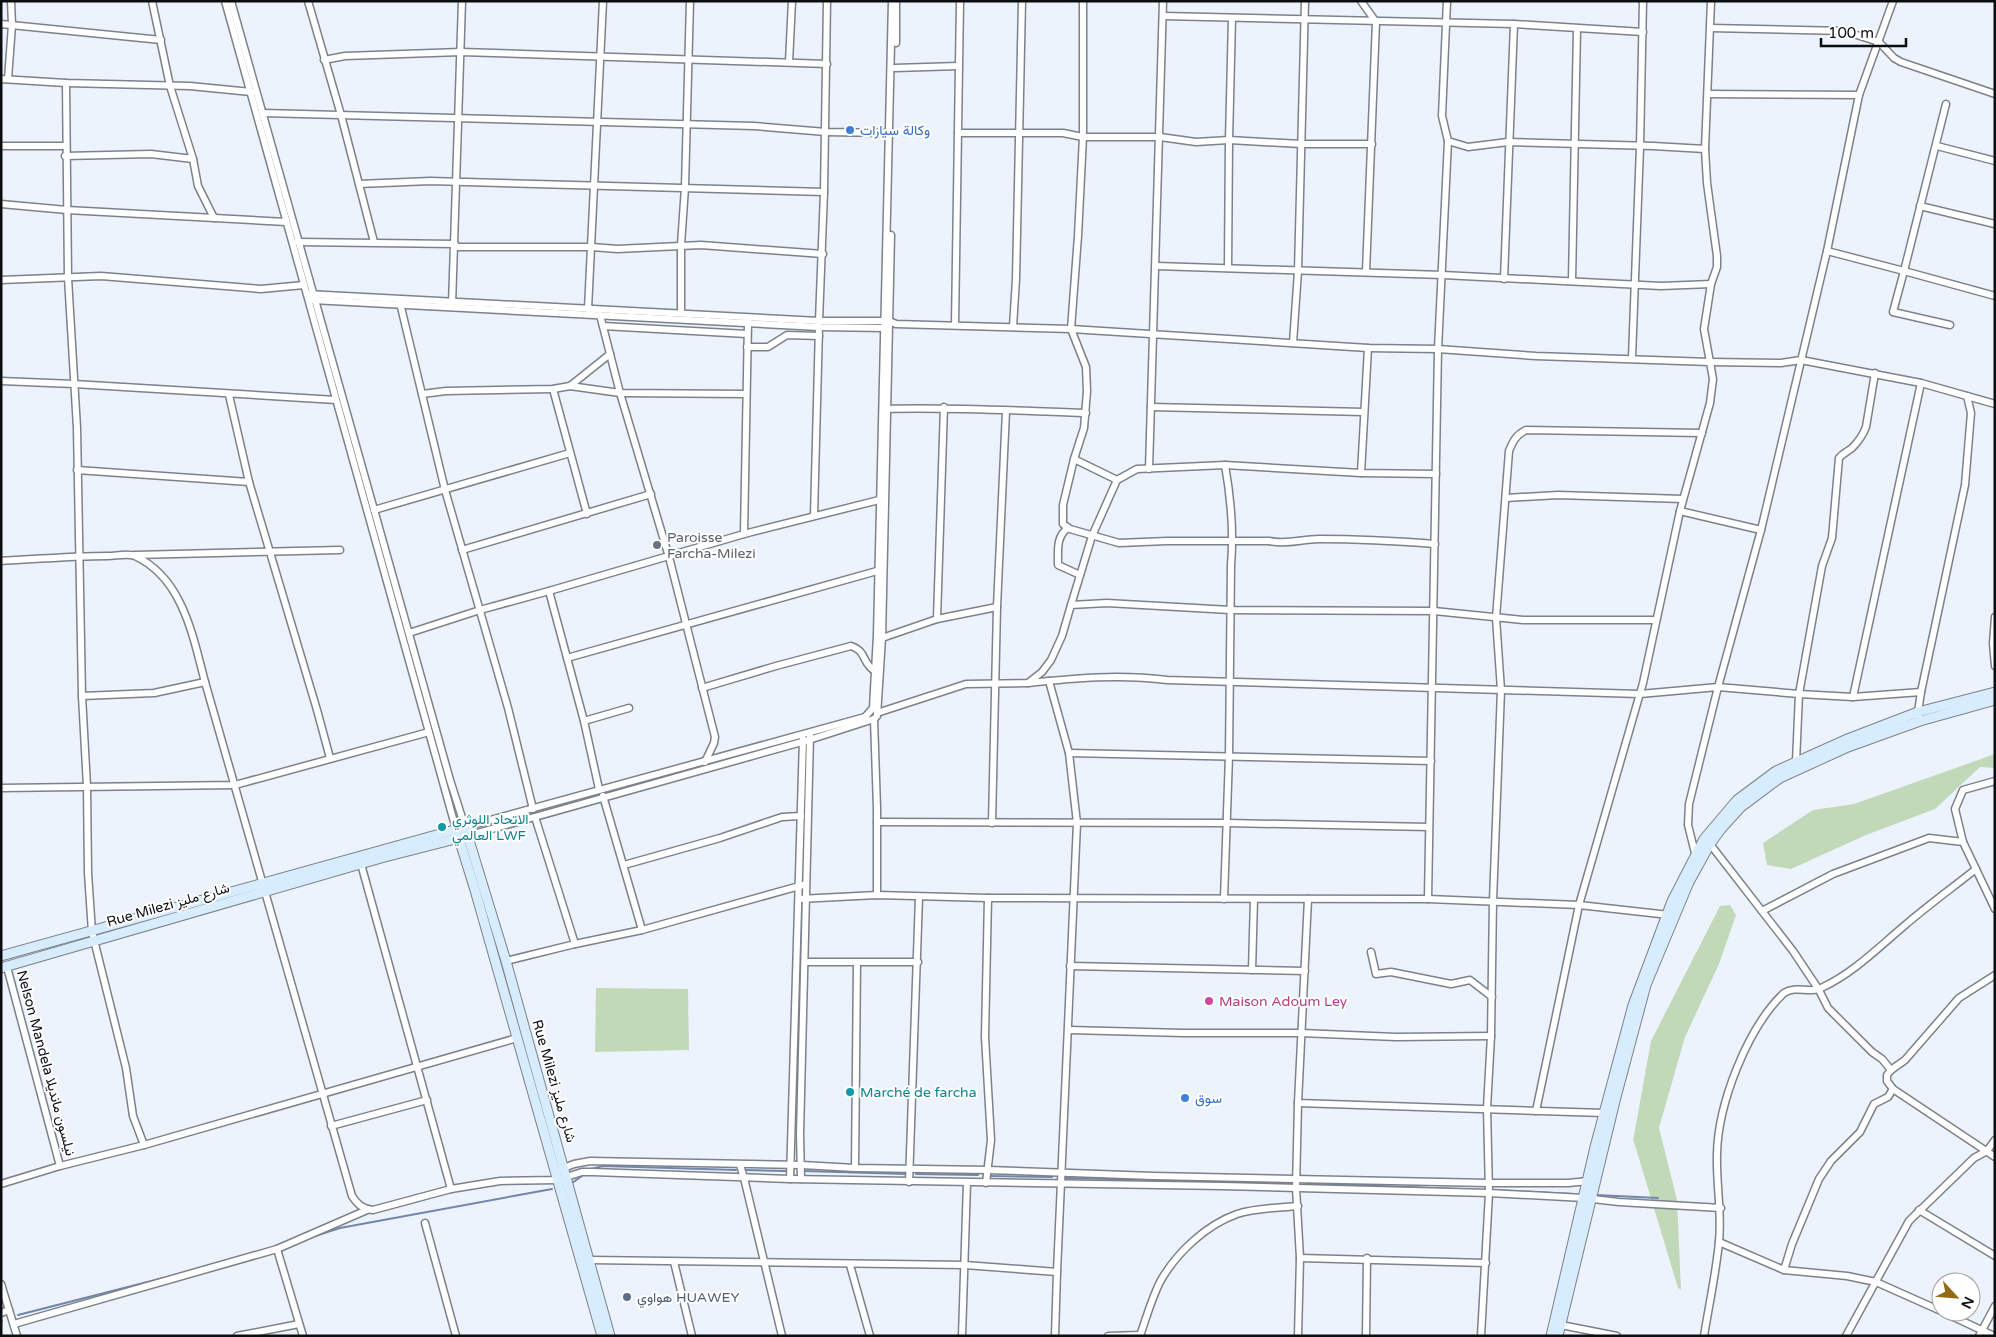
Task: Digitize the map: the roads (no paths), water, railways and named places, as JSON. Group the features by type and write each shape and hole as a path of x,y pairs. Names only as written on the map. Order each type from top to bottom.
{"street":[{"path":"11,1 12,25 5,79 66,83 190,86 251,92"},
{"path":"152,1 170,86 193,159 198,186 214,218"},
{"path":"225,1 304,284 311,297 374,510 450,780 461,832"},
{"path":"231,1 298,242 336,400 429,732 461,832"},
{"path":"308,1 341,115 374,242"},
{"path":"452,303 462,1"},
{"path":"588,308 603,1"},
{"path":"681,314 681,245 685,187 690,1"},
{"path":"789,62 792,1"},
{"path":"814,516 819,324 823,254 827,1"},
{"path":"877,895 876,716 882,638 892,1"},
{"path":"461,832 600,789 806,737 870,714 873,708 875,671 896,1"},
{"path":"955,325 960,1"},
{"path":"1013,327 1016,279 1022,1"},
{"path":"1083,1 1083,137 1071,329 1086,367 1086,413 1084,428 1063,505 1063,522 1068,528 1119,544 1167,541 1269,541 1280,543 1315,539 1435,544"},
{"path":"1149,469 1163,1"},
{"path":"1293,343 1298,271 1305,1"},
{"path":"1361,1 1376,22 1366,272"},
{"path":"1428,899 1438,349 1448,141 1442,116 1447,1"},
{"path":"1632,358 1643,1"},
{"path":"1536,1111 1579,905 1640,694 1680,511 1710,403 1713,379 1704,329 1711,284 1717,267 1705,149 1711,1"},
{"path":"1698,855 1688,825 1689,804 1718,687 1761,530 1827,251 1859,95 1893,1"},
{"path":"1163,16 1305,21 1514,24 1643,32"},
{"path":"1228,268 1232,18"},
{"path":"1,24 161,40"},
{"path":"1504,279 1514,24"},
{"path":"1710,28 1844,31 1879,42 1894,58 1901,62 1940,74 1978,90 1995,94"},
{"path":"1572,282 1577,29"},
{"path":"324,60 345,56 461,52 827,64"},
{"path":"895,68 958,66"},
{"path":"66,83 65,156 68,278 78,470 82,696 87,786 88,874 94,936 126,1068 134,1116 144,1145"},
{"path":"1708,94 1859,95"},
{"path":"1946,104 1937,146 1893,312 1950,325"},
{"path":"263,113 754,126 826,132 889,133"},
{"path":"958,134 1063,133 1083,137 1160,137 1196,142 1229,140 1301,144 1372,144"},
{"path":"1448,141 1468,148 1508,142 1705,149"},
{"path":"1,146 65,146"},
{"path":"1937,146 1995,161"},
{"path":"65,156 151,154 193,159"},
{"path":"359,184 430,181 824,192"},
{"path":"1,204 67,210 286,222"},
{"path":"1920,206 1995,224"},
{"path":"298,242 374,242 617,249 681,245 729,246 823,254"},
{"path":"1827,251 1995,296"},
{"path":"1156,266 1443,275 1661,286 1711,284"},
{"path":"1,280 101,276 261,289 304,284"},
{"path":"311,297 588,308 819,324"},
{"path":"311,297 400,303 452,303 600,315 748,322 1071,329 1368,348 1438,349 1536,356 1710,362 1781,362 1801,360 1921,383 1995,404"},
{"path":"400,303 445,490 508,708 533,809"},
{"path":"600,315 620,393 669,557 715,740 705,762"},
{"path":"744,534 748,322"},
{"path":"603,326 747,334"},
{"path":"747,347 768,347 787,335 819,336"},
{"path":"1361,472 1368,348"},
{"path":"570,386 610,354"},
{"path":"1796,762 1799,694 1822,566 1832,538 1839,458 1851,448 1866,427 1876,373"},
{"path":"1,381 336,400"},
{"path":"1853,697 1921,383"},
{"path":"422,394 463,390 553,389 570,386 620,393 746,394"},
{"path":"553,389 587,514"},
{"path":"229,395 249,482 330,758"},
{"path":"1919,717 1921,692 1965,485 1972,412 1967,396"},
{"path":"886,409 944,407 1086,413"},
{"path":"937,619 944,407"},
{"path":"1151,408 1364,412"},
{"path":"992,823 997,607 1006,411"},
{"path":"1481,1336 1490,1193 1488,1183 1487,1108 1502,690 1496,618 1510,451 1513,440 1526,430 1702,434"},
{"path":"374,510 570,453"},
{"path":"1074,459 1117,480"},
{"path":"1028,683 1042,672 1051,660 1062,636 1092,536 1117,480 1137,469 1225,466 1436,474"},
{"path":"1224,899 1233,541 1231,497 1225,466"},
{"path":"78,470 249,482"},
{"path":"462,550 651,494"},
{"path":"1506,498 1558,495 1683,499"},
{"path":"408,633 480,610 744,534 879,500"},
{"path":"1680,511 1761,530"},
{"path":"1068,528 1062,532 1059,539 1058,564 1080,575"},
{"path":"1,561 79,556 340,550"},
{"path":"133,555 154,569 167,581 192,630 205,682 331,1126 352,1196 366,1210"},
{"path":"567,658 687,626 877,571"},
{"path":"548,591 584,721 600,789"},
{"path":"1071,605 1107,603 1230,610 1434,611 1523,620 1655,620"},
{"path":"882,638 937,619 997,607"},
{"path":"1995,617 1993,644 1995,666"},
{"path":"702,688 851,646 863,653 867,664 875,671"},
{"path":"461,832 535,816 876,716 957,686 975,684 1028,683 1067,678 1138,676 1167,680 1640,694 1718,687 1853,697 1921,692"},
{"path":"1049,681 1069,752 1077,823 1072,897 1069,1030 1054,1336"},
{"path":"82,696 154,693 205,682"},
{"path":"1558,1336 1588,1198 1604,1113 1635,997 1670,915 1713,826 1738,800 1776,771 1845,740 1995,692"},
{"path":"1698,855 1710,844 1741,806 1780,778 1919,717 1995,700"},
{"path":"584,721 629,708"},
{"path":"1,788 235,785 429,732"},
{"path":"803,886 801,816 806,737"},
{"path":"790,1179 803,886 806,737"},
{"path":"1069,752 1431,761"},
{"path":"1995,780 1963,790 1955,809 1963,842 1995,909"},
{"path":"603,796 642,930"},
{"path":"535,816 574,944"},
{"path":"624,865 720,838 782,817 801,816"},
{"path":"877,822 1226,823 1430,827"},
{"name":"Rue Milezi شارع مليز","path":"264,887 361,864 461,832"},
{"name":"Rue Milezi شارع مليز","path":"4,967 94,936 461,832"},
{"name":"Rue Milezi شارع مليز","path":"461,832 506,961 610,1336"},
{"name":"Rue Milezi شارع مليز","path":"461,832 475,890 602,1336"},
{"path":"1762,911 1833,874 1929,838 1963,842"},
{"path":"1710,844 1793,951 1836,1018 1882,1059 1891,1070"},
{"path":"361,864 419,1067 451,1189"},
{"path":"1704,1336 1719,1242 1721,1208 1717,1154 1721,1116 1735,1070 1760,1025 1784,993 1790,989 1819,990 1860,964 1916,916 1976,869"},
{"path":"506,961 642,930 803,886"},
{"path":"802,898 877,895 988,898 1072,897 1254,900 1428,899 1579,905 1670,915"},
{"path":"909,1182 920,897"},
{"path":"802,898 805,962 801,1124 802,1179"},
{"path":"986,1183 991,1140 985,1037 988,898"},
{"path":"1298,1336 1300,1258 1296,1178 1308,899"},
{"path":"1252,970 1254,900"},
{"path":"1591,1181 1637,1016 1670,915"},
{"name":"Rue Milezi شارع مليز","path":"1,956 94,936"},
{"path":"1371,952 1376,974 1392,972 1451,984 1470,980 1492,997"},
{"path":"805,962 918,962"},
{"path":"855,1168 857,963"},
{"path":"1070,966 1305,971"},
{"name":"Nelson Mandela نيلسون مانديلا","path":"4,967 60,1166"},
{"path":"1995,975 1959,998 1914,1050 1891,1070 1887,1081 1893,1089 1912,1103 1995,1156"},
{"path":"1069,1030 1183,1034 1301,1033 1396,1037 1491,1036"},
{"path":"1,1184 517,1038"},
{"path":"1784,1270 1792,1244 1819,1179 1831,1161 1860,1132 1874,1104 1888,1097 1893,1089"},
{"path":"331,1126 427,1100"},
{"path":"1298,1103 1604,1113"},
{"path":"1846,1336 1909,1221 1974,1158 1988,1151 1995,1140"},
{"path":"554,1170 590,1161 1488,1183 1568,1184 1591,1181"},
{"path":"740,1165 782,1336"},
{"path":"14,1324 278,1249 366,1210 374,1210 451,1189 500,1182 557,1180 582,1172 909,1182 1490,1193 1721,1208"},
{"path":"962,1336 966,1183"},
{"path":"1551,1336 1588,1198"},
{"path":"1108,1336 1140,1335 1160,1282 1174,1261 1199,1236 1220,1222 1237,1214 1298,1206"},
{"path":"1919,1210 1995,1256"},
{"path":"425,1223 456,1336"},
{"path":"1719,1242 1784,1270 1847,1276 1876,1282 1931,1306"},
{"path":"278,1249 303,1336"},
{"path":"1300,1258 1367,1258 1486,1263"},
{"path":"1366,1336 1367,1258"},
{"path":"589,1260 850,1265 965,1265 1057,1272"},
{"path":"674,1262 692,1336"},
{"path":"850,1265 870,1336"},
{"path":"1,1284 17,1336"},
{"path":"1981,1332 1995,1306"},
{"path":"1,1313 9,1310"},
{"path":"1962,1322 1981,1332 1994,1336"},
{"path":"237,1336 299,1324"},
{"path":"1560,1325 1617,1336"}],"waterway":[{"path":"591,1169 603,1166 736,1170"},
{"path":"745,1170 786,1171"},
{"path":"804,1171 906,1174"},
{"path":"916,1174 978,1175"},
{"path":"572,1183 582,1176"},
{"path":"989,1176 1052,1177"},
{"path":"1066,1178 1292,1183"},
{"path":"1306,1183 1483,1190"},
{"path":"315,1236 340,1228 552,1189"},
{"path":"1493,1190 1573,1194"},
{"path":"1596,1195 1658,1198"},
{"path":"18,1315 175,1275"}],"place":[{"name":"وكالة سيارات","path":"850,130"},
{"name":"Paroisse Farcha-Milezi","path":"657,545"},
{"name":"الاتحاد اللوثري العالمي LWF","path":"442,827"},
{"name":"Maison Adoum Ley","path":"1209,1001"},
{"name":"Marché de farcha","path":"850,1092"},
{"name":"سوق","path":"1185,1098"},
{"name":"هواوي HUAWEY","path":"627,1297"}]}
